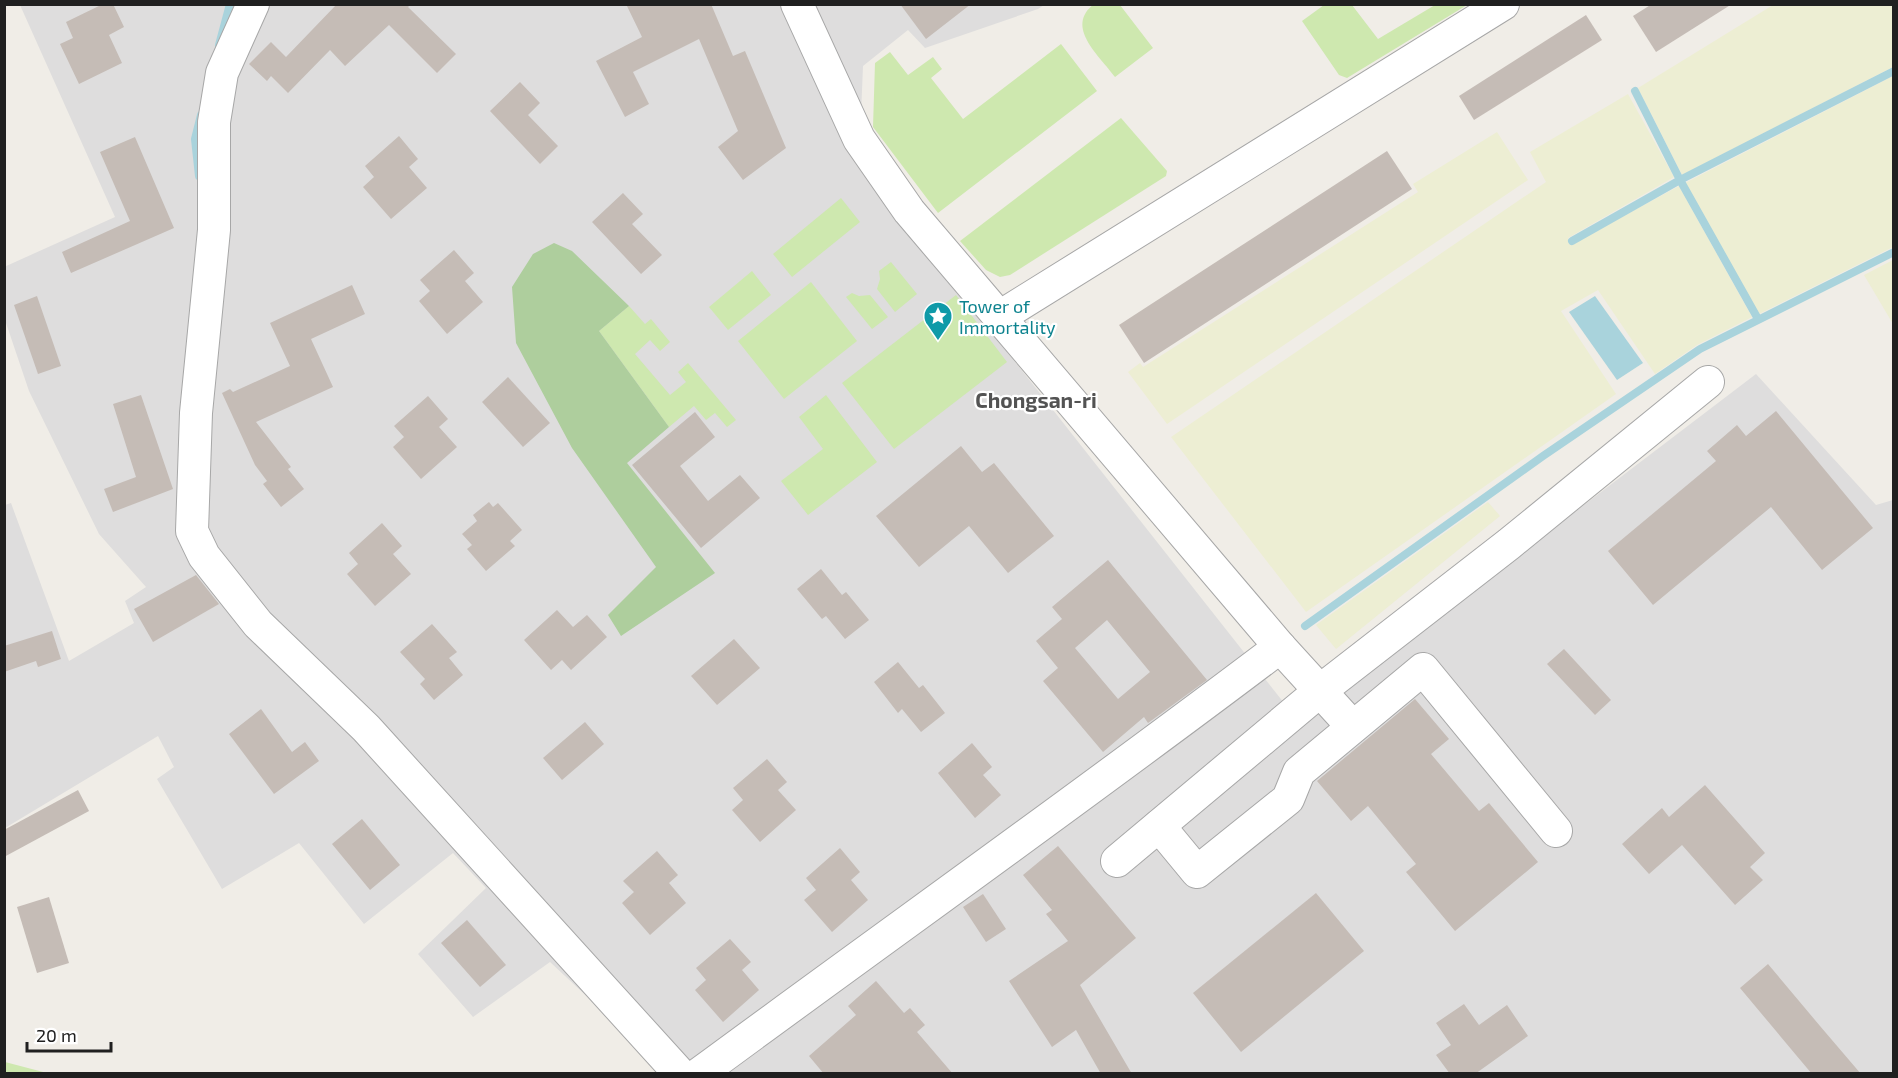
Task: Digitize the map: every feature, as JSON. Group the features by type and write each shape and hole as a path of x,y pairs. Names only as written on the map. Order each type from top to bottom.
{"street":[{"path":"254,4 222,73 214,123 214,230 195,413 192,531 204,556 258,624 366,728 680,1074"},
{"path":"797,4 859,139 909,211 1001,316 1280,647 1352,726"},
{"path":"1001,316 1503,4"},
{"path":"1117,861 1321,690 1509,544 1708,382"},
{"path":"699,1074 963,878 1131,760 1280,647"},
{"path":"1160,826 1197,872 1288,800 1299,772 1422,669 1556,831"}],"shaded area":[{"path":"20,5 1044,5 925,48 908,30 863,66 859,164 1299,722 1756,374 1876,505 1893,500 1893,1073 669,1073 550,962 473,1017 418,954 486,888 453,853 364,924 299,843 222,889 157,779 174,767 158,736 5,828 5,505 11,503 69,661 134,623 125,601 146,587 99,534 29,391 5,320 4,267 115,217"}],"green space":[{"path":"1094,4 1120,5 1153,48 1115,77 1094,51 1084,32 1083,22 1086,13"},
{"path":"1324,5 1352,5 1378,39 1435,5 1467,5 1347,78 1339,75 1302,21"},
{"path":"1773,5 1893,5 1893,67 1682,175 1638,88"},
{"path":"1061,44 1097,91 938,213 873,127 875,63 890,52 908,75 933,57 942,69 931,78 963,119"},
{"path":"1893,76 1893,247 1759,314 1685,183"},
{"path":"1628,94 1674,177 1568,238 1570,245 1679,186 1752,317 1697,345 1655,374 1598,290 1561,311 1616,394 1306,612 1171,437 1546,182 1530,152"},
{"path":"1121,118 1167,171 1166,176 1010,275 1000,277 986,270 960,241"},
{"path":"1497,132 1528,180 1167,424 1128,372 1140,363 1143,367 1418,192 1413,184"},
{"path":"841,198 860,222 792,277 773,254"},
{"path":"554,243 572,251 629,306 599,331 669,427 627,463 715,573 621,636 608,615 656,567 572,448 516,343 512,287 533,254"},
{"path":"1893,260 1893,324 1864,275"},
{"path":"891,262 917,294 895,312 877,289 880,279 879,271"},
{"path":"752,271 771,295 728,330 709,307"},
{"path":"811,282 857,341 784,399 738,341"},
{"path":"852,293 859,296 870,295 888,317 872,329 846,297"},
{"path":"956,295 1007,362 894,449 842,383"},
{"path":"629,306 645,324 651,319 670,342 660,351 650,340 635,354 670,395 686,382 678,372 688,363 736,420 727,427 715,413 706,420 694,406 669,427 599,331"},
{"path":"826,395 877,462 808,515 781,481 823,449 799,417"},
{"path":"1488,502 1500,516 1336,649 1316,625"},
{"path":"5,1062 47,1073 5,1073"}],"water":[{"path":"1595,296 1643,363 1617,380 1569,312"}],"building":[{"path":"103,4 113,4 124,27 109,35 122,63 79,84 60,44 73,38 66,22"},
{"path":"337,4 411,4 408,7 456,54 437,73 389,25 345,66 330,50 288,93 271,76 267,81 249,64 271,42 286,57"},
{"path":"626,4 711,4 733,56 745,51 786,148 743,180 718,147 738,131 699,39 633,72 649,104 625,117 596,61 642,37"},
{"path":"900,4 971,4 926,39"},
{"path":"1652,4 1732,4 1656,52 1633,16"},
{"path":"1586,15 1602,40 1474,120 1459,96"},
{"path":"520,82 540,103 528,115 558,146 540,164 490,111"},
{"path":"399,136 418,159 409,167 427,188 391,219 363,187 374,177 365,166"},
{"path":"135,137 174,228 71,273 62,252 130,221 100,152"},
{"path":"1387,151 1412,189 1144,363 1119,325"},
{"path":"623,193 643,214 632,224 662,255 641,274 592,222"},
{"path":"454,250 474,273 465,281 483,302 447,334 419,301 430,291 420,280"},
{"path":"352,285 365,314 311,339 333,387 256,422 291,467 288,469 304,489 281,507 263,484 267,481 255,465 222,393 230,389 233,392 290,366 270,323"},
{"path":"37,296 61,366 38,374 14,305"},
{"path":"508,377 550,423 523,447 482,402"},
{"path":"141,395 173,489 113,512 104,489 136,477 113,404"},
{"path":"428,396 448,419 439,427 457,447 421,479 393,447 404,437 394,426"},
{"path":"1776,411 1873,528 1822,570 1771,507 1653,605 1608,551 1716,461 1707,451 1737,425 1746,436"},
{"path":"695,412 715,437 680,466 708,501 740,475 760,498 701,548 632,465"},
{"path":"961,446 982,472 994,463 1054,536 1008,573 969,526 919,567 876,516"},
{"path":"489,502 493,507 498,503 522,530 510,541 515,546 486,571 467,549 472,545 462,534 477,521 473,515"},
{"path":"382,523 402,546 393,554 411,574 375,606 347,574 358,564 349,553"},
{"path":"1108,560 1207,680 1148,723 1144,717 1103,752 1043,681 1058,668 1036,641 1062,619 1052,607","holes":["1107,620 1150,672 1118,699 1075,648"]},
{"path":"821,569 842,595 846,592 869,620 845,639 826,616 822,619 797,589"},
{"path":"196,575 219,604 153,642 134,609"},
{"path":"557,610 573,627 587,615 607,637 571,670 562,660 551,670 524,640"},
{"path":"432,624 457,652 449,658 463,675 434,700 420,684 425,679 400,652"},
{"path":"52,631 61,659 38,667 36,661 4,672 4,646"},
{"path":"734,639 760,668 717,705 691,676"},
{"path":"1564,649 1611,700 1595,715 1547,664"},
{"path":"898,662 919,688 923,685 945,713 921,732 902,709 898,713 874,682"},
{"path":"1415,699 1449,739 1431,754 1479,811 1489,803 1538,862 1455,931 1406,872 1416,864 1368,806 1351,821 1317,781"},
{"path":"261,709 292,752 305,742 319,761 274,794 229,734"},
{"path":"585,722 604,744 562,780 543,758"},
{"path":"972,743 992,767 983,775 1001,795 975,818 938,773"},
{"path":"767,759 787,782 778,790 796,810 760,842 732,810 743,800 733,788"},
{"path":"1705,785 1765,853 1750,867 1763,880 1735,905 1682,845 1649,874 1622,844 1662,808 1669,817"},
{"path":"78,790 89,811 4,857 4,830"},
{"path":"362,819 400,865 370,890 332,844"},
{"path":"1058,846 1136,938 1080,985 1132,1074 1101,1074 1076,1030 1052,1047 1009,981 1068,941 1046,914 1052,910 1023,875"},
{"path":"840,848 860,872 851,880 868,900 832,932 804,900 816,890 806,878"},
{"path":"657,851 678,875 669,883 686,903 650,935 622,903 634,892 623,881"},
{"path":"1316,893 1364,951 1241,1052 1193,993"},
{"path":"983,894 1006,929 986,942 963,907"},
{"path":"49,897 69,963 37,973 17,907"},
{"path":"467,920 506,965 480,987 441,943"},
{"path":"730,939 751,962 742,970 759,990 723,1022 695,990 706,980 696,968"},
{"path":"1768,964 1861,1074 1812,1074 1740,988"},
{"path":"876,981 904,1013 910,1008 925,1025 917,1032 953,1074 824,1074 809,1056 856,1015 848,1006"},
{"path":"1464,1004 1479,1025 1507,1005 1528,1036 1475,1074 1450,1074 1436,1055 1451,1045 1436,1023"}],"waterway":[{"path":"219,45 230,4"},
{"path":"1572,241 1680,180 1894,71"},
{"path":"1635,91 1680,180 1758,319"},
{"path":"199,176 195,139 201,115"},
{"path":"1305,626 1543,456 1700,349 1894,252"}],"place":[{"name":"Tower of Immortality","path":"938,342"}],"district":[{"name":"Chongsan-ri","path":"1036,399"}]}
